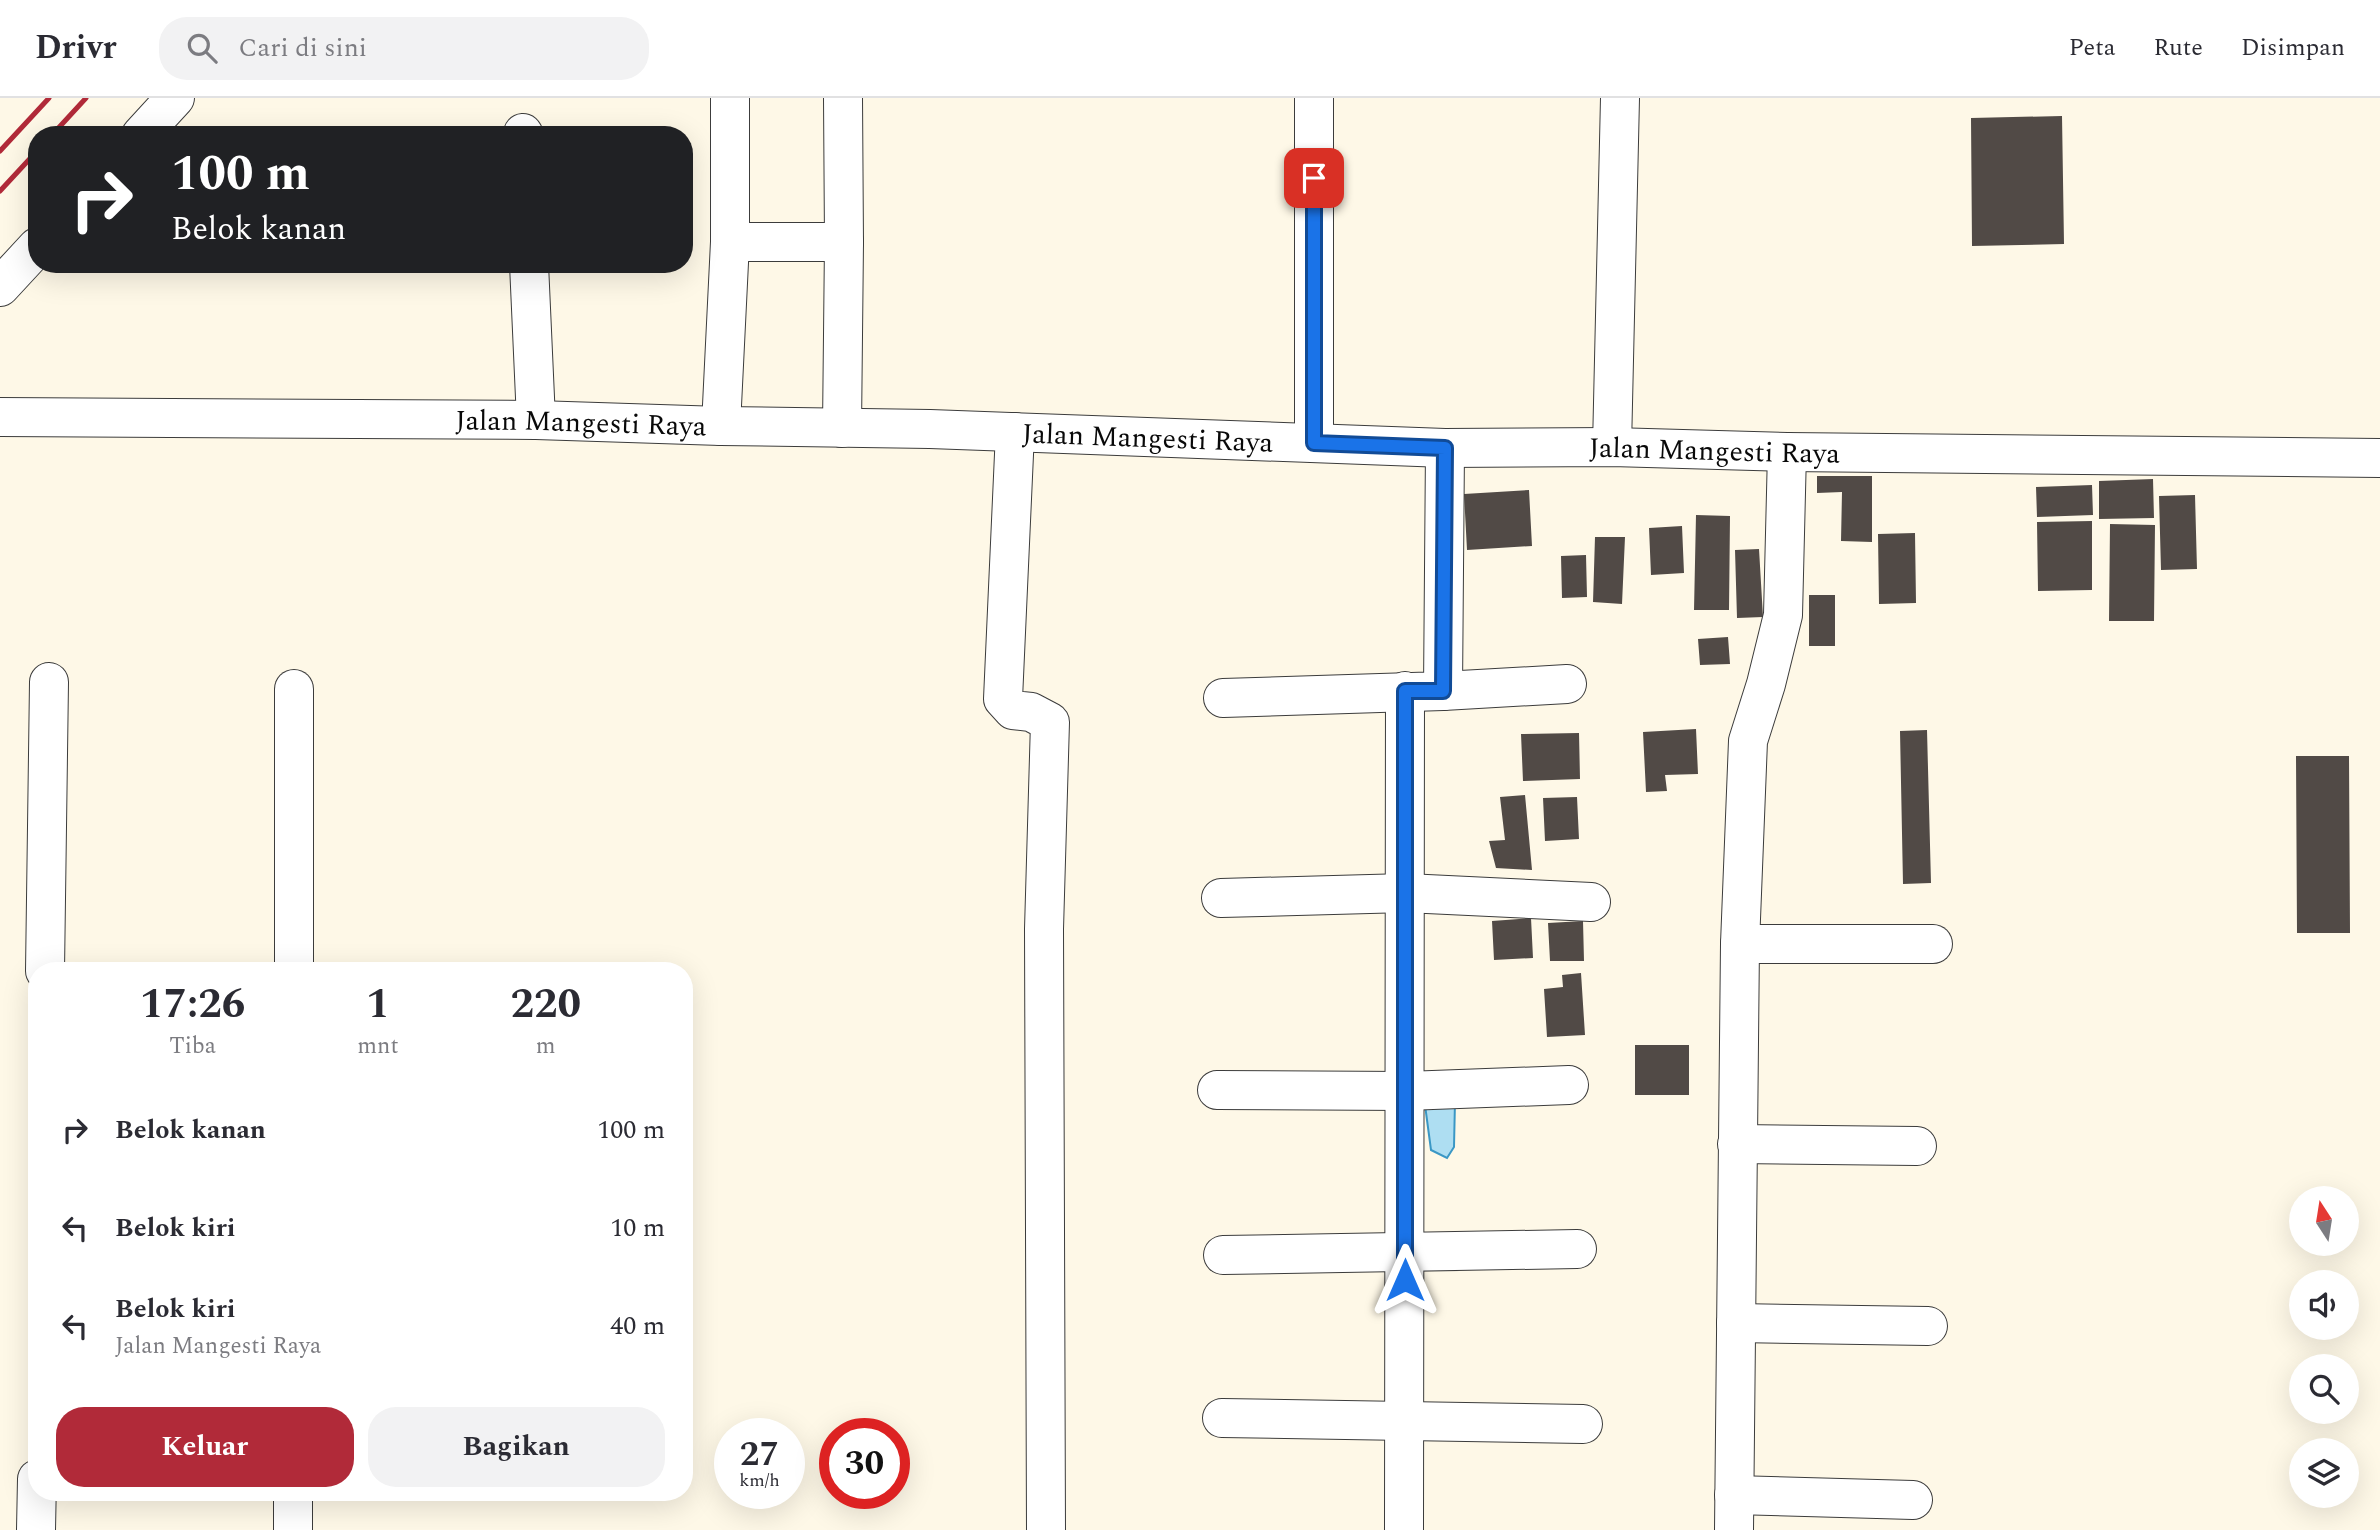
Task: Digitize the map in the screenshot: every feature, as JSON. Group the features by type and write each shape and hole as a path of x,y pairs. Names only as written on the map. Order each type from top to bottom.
{"street":[{"path":"149,126 175,98"},
{"path":"721,426 730,242 730,98"},
{"path":"842,428 843,98"},
{"path":"1314,98 1314,443"},
{"path":"1612,447 1620,98"},
{"path":"730,242 844,242"},
{"path":"0,287 28,257"},
{"path":"529,273 536,420"},
{"name":"Jalan Mangesti Raya","path":"0,417 536,420 1015,432 1445,448 1612,447 1787,452 2380,458"},
{"path":"1015,432 1003,699 1013,710 1031,712 1050,722 1044,929 1046,1530"},
{"path":"1443,691 1445,448"},
{"path":"1787,452 1783,615 1748,741 1740,944 1734,1512 1913,1500"},
{"path":"45,962 49,682"},
{"path":"1223,698 1566,684"},
{"path":"294,689 294,962"},
{"path":"1404,1530 1405,691"},
{"path":"1221,898 1406,893 1591,902"},
{"path":"1740,944 1933,944"},
{"path":"1217,1090 1406,1091 1569,1085"},
{"path":"1737,1144 1917,1146"},
{"path":"1223,1255 1577,1249"},
{"path":"1736,1323 1927,1326"},
{"path":"1222,1418 1583,1424"},
{"path":"36,1530 37,1501"},
{"path":"293,1501 293,1530"}],"water":[{"path":"1455,1101 1454,1147 1447,1158 1431,1150 1425,1105"}],"building":[{"path":"2062,116 2064,244 1972,246 1971,118"},
{"path":"1817,476 1872,476 1872,542 1841,541 1842,492 1817,493"},
{"path":"2153,479 2154,518 2099,519 2099,481"},
{"path":"2092,485 2093,515 2037,517 2036,487"},
{"path":"1529,490 1532,546 1467,550 1464,494"},
{"path":"2195,495 2197,569 2161,570 2159,496"},
{"path":"1696,515 1730,516 1729,610 1694,610"},
{"path":"2092,521 2092,590 2038,591 2037,522"},
{"path":"2110,524 2155,525 2154,621 2109,621"},
{"path":"1682,526 1684,573 1651,575 1649,528"},
{"path":"1915,533 1916,603 1879,604 1878,534"},
{"path":"1595,537 1625,537 1622,604 1593,602"},
{"path":"1759,549 1763,617 1737,618 1735,550"},
{"path":"1586,555 1587,597 1562,598 1561,556"},
{"path":"1809,595 1835,595 1835,646 1809,646"},
{"path":"1728,637 1730,664 1700,665 1698,639"},
{"path":"1696,729 1698,774 1665,775 1667,791 1646,792 1643,732"},
{"path":"1927,730 1931,883 1903,884 1900,731"},
{"path":"1579,733 1580,779 1523,781 1521,734"},
{"path":"2296,756 2349,756 2350,933 2297,933"},
{"path":"1525,795 1532,870 1496,868 1489,841 1505,840 1500,797"},
{"path":"1577,797 1579,839 1545,841 1543,798"},
{"path":"1531,918 1533,958 1494,960 1492,921"},
{"path":"1583,921 1584,961 1550,961 1548,923"},
{"path":"1581,973 1585,1035 1547,1037 1544,989 1563,987 1562,975"},
{"path":"1635,1045 1689,1045 1689,1095 1635,1095"}],"railway":[{"path":"0,151 49,98"},
{"path":"60,126 86,98"},
{"path":"0,191 28,161"}],"route":[{"path":"1314,178 1314,443 1445,448 1443,691 1405,691 1405,1280"}]}
